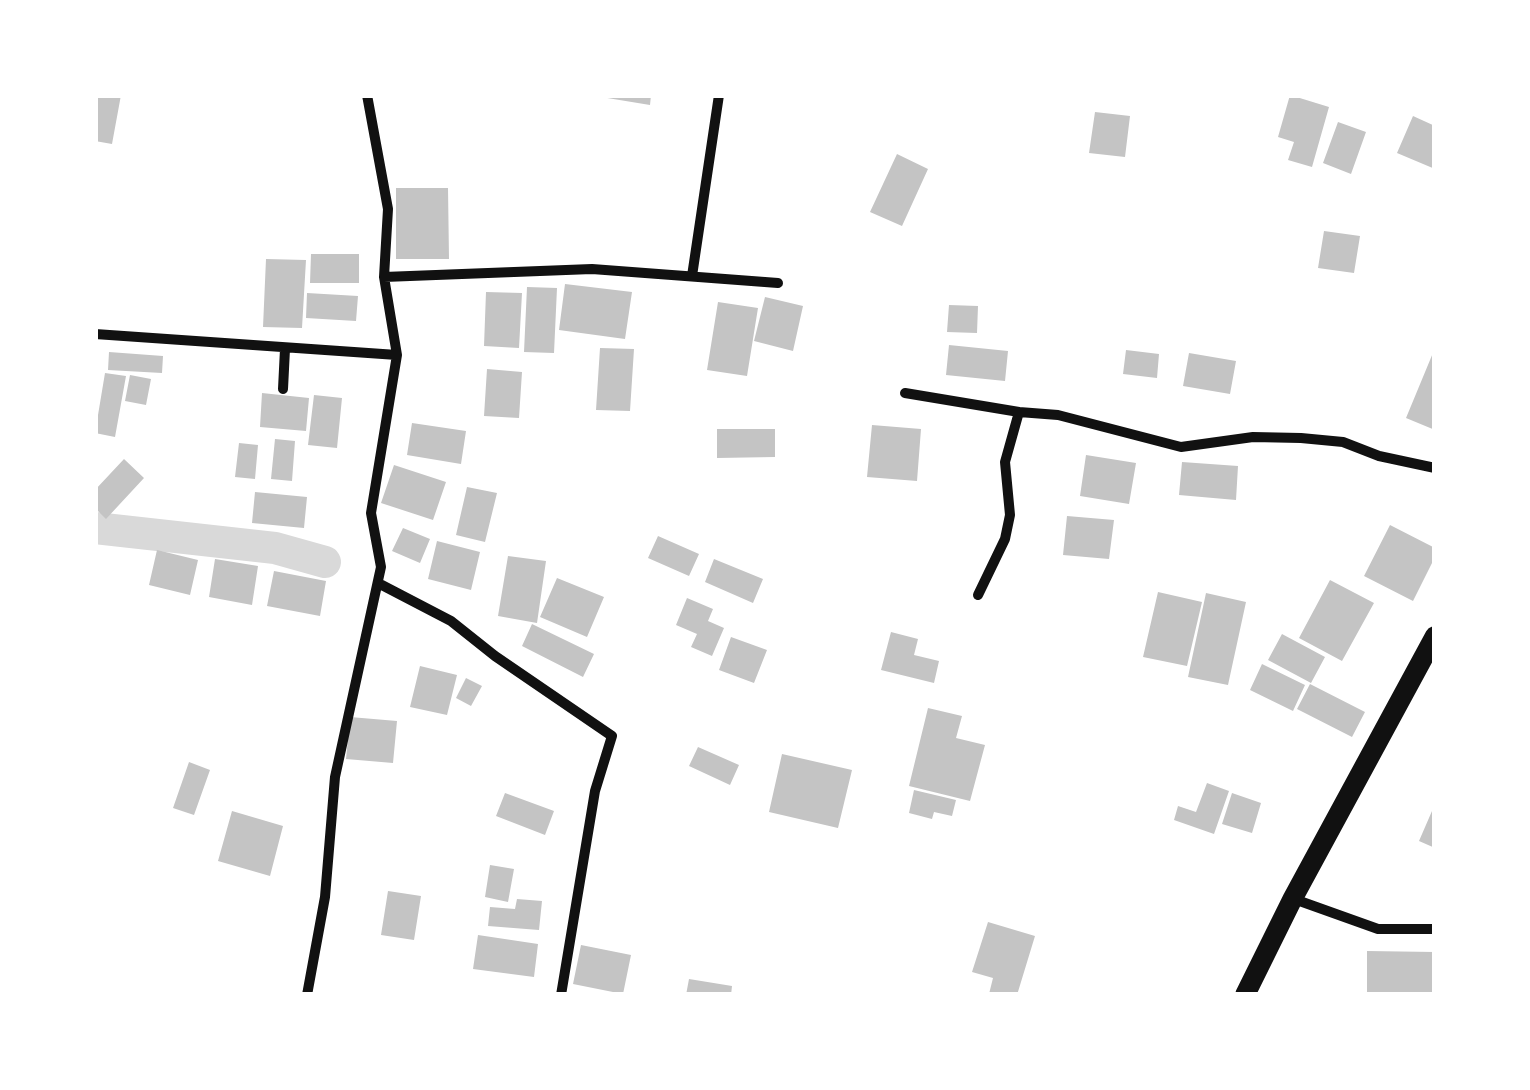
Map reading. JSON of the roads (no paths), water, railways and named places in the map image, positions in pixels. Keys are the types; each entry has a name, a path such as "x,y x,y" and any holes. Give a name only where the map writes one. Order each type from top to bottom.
{"main road":[{"path":"1244,995 1435,636"}],"street":[{"path":"307,995 325,897 334,777 381,567 371,514 397,354 384,277 388,209 367,95"},
{"path":"692,276 718,95"},
{"path":"384,277 592,269 778,283"},
{"path":"95,334 397,354"},
{"path":"284,388 286,349"},
{"path":"905,394 1019,412 1058,414 1181,446 1252,438 1302,438 1343,442 1379,456 1435,468"},
{"path":"978,595 1008,527 1006,462 1019,412"},
{"path":"378,583 450,621 612,736 595,791 562,995"},
{"path":"1293,898 1378,929 1435,929"}],"waterway":[{"path":"95,528 275,548 325,562"}]}
